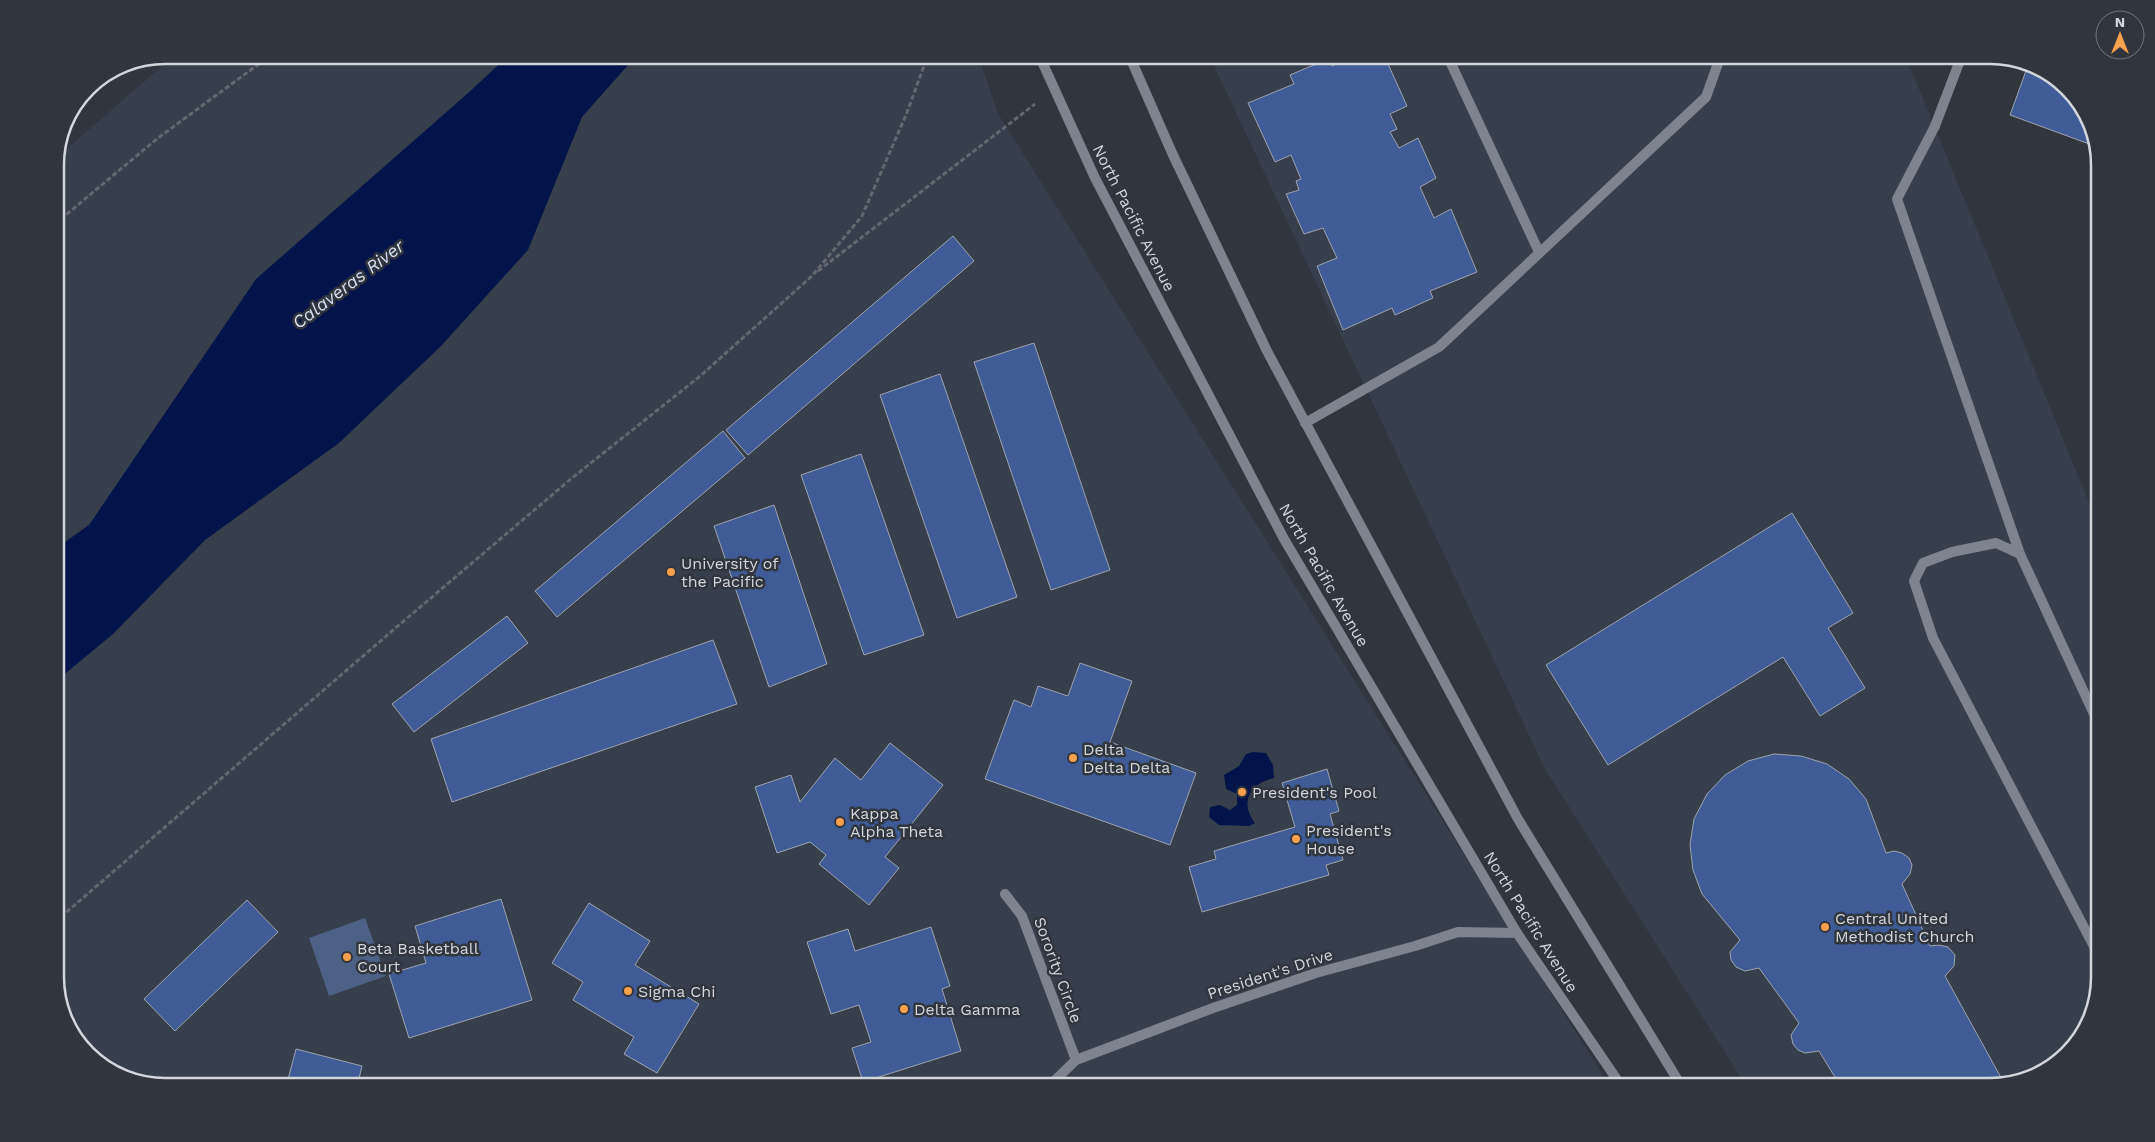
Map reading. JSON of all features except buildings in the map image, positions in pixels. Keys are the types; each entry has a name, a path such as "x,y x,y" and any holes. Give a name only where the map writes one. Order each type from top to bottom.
{"street":[{"name":"North Pacific Avenue","path":"1043,64 1095,178 1284,539 1517,933 1616,1078"},
{"path":"1133,64 1173,155 1266,351 1518,819 1676,1078"},
{"path":"1453,64 1539,252"},
{"path":"1305,423 1439,347 1706,96 1718,64"},
{"path":"1959,64 1935,126 1896,199 2020,554 2091,708"},
{"path":"2020,554 1996,543 1952,552 1922,563 1914,581 1932,638 2091,941"},
{"name":"Sorority Circle","path":"1005,894 1022,916 1076,1060"},
{"name":"President's Drive","path":"1057,1078 1076,1060 1213,1008 1307,976 1458,932 1517,933"}],"path":[{"path":"64,216 158,138 259,64"},
{"path":"812,276 862,216 906,115 925,64"},
{"path":"64,914 572,478 699,377 812,276 1055,89"}],"shaded area":[{"name":"University of the Pacific","path":"165,64 981,64 998,114 1604,1078 165,1078 139,1075 120,1068 98,1053 81,1033 69,1009 64,983 65,150"},
{"path":"1213,64 1909,64 2091,507 2091,977 2089,997 2081,1022 2066,1044 2057,1053 2035,1068 2016,1075 1990,1078 1741,1078 1545,769"},
{"name":"Beta Basketball Court","path":"365,918 386,976 329,996 309,938"}],"water":[{"name":"Calaveras River","path":"499,64 629,64 582,117 528,250 441,346 339,443 205,540 113,634 64,675 64,543 89,525 256,279"},
{"name":"President's Pool","path":"1253,752 1266,753 1273,765 1274,778 1259,784 1250,794 1248,808 1255,823 1249,826 1219,825 1209,817 1210,807 1220,805 1230,810 1237,805 1237,794 1226,789 1224,775 1239,766 1246,754"}],"place":[{"name":"University of the Pacific","path":"671,572"},
{"name":"Delta Delta Delta","path":"1073,758"},
{"name":"President's Pool","path":"1242,792"},
{"name":"Kappa Alpha Theta","path":"840,822"},
{"name":"President's House","path":"1296,839"},
{"name":"Central United Methodist Church","path":"1825,927"},
{"name":"Beta Basketball Court","path":"347,957"},
{"name":"Sigma Chi","path":"628,991"},
{"name":"Delta Gamma","path":"904,1009"}]}
